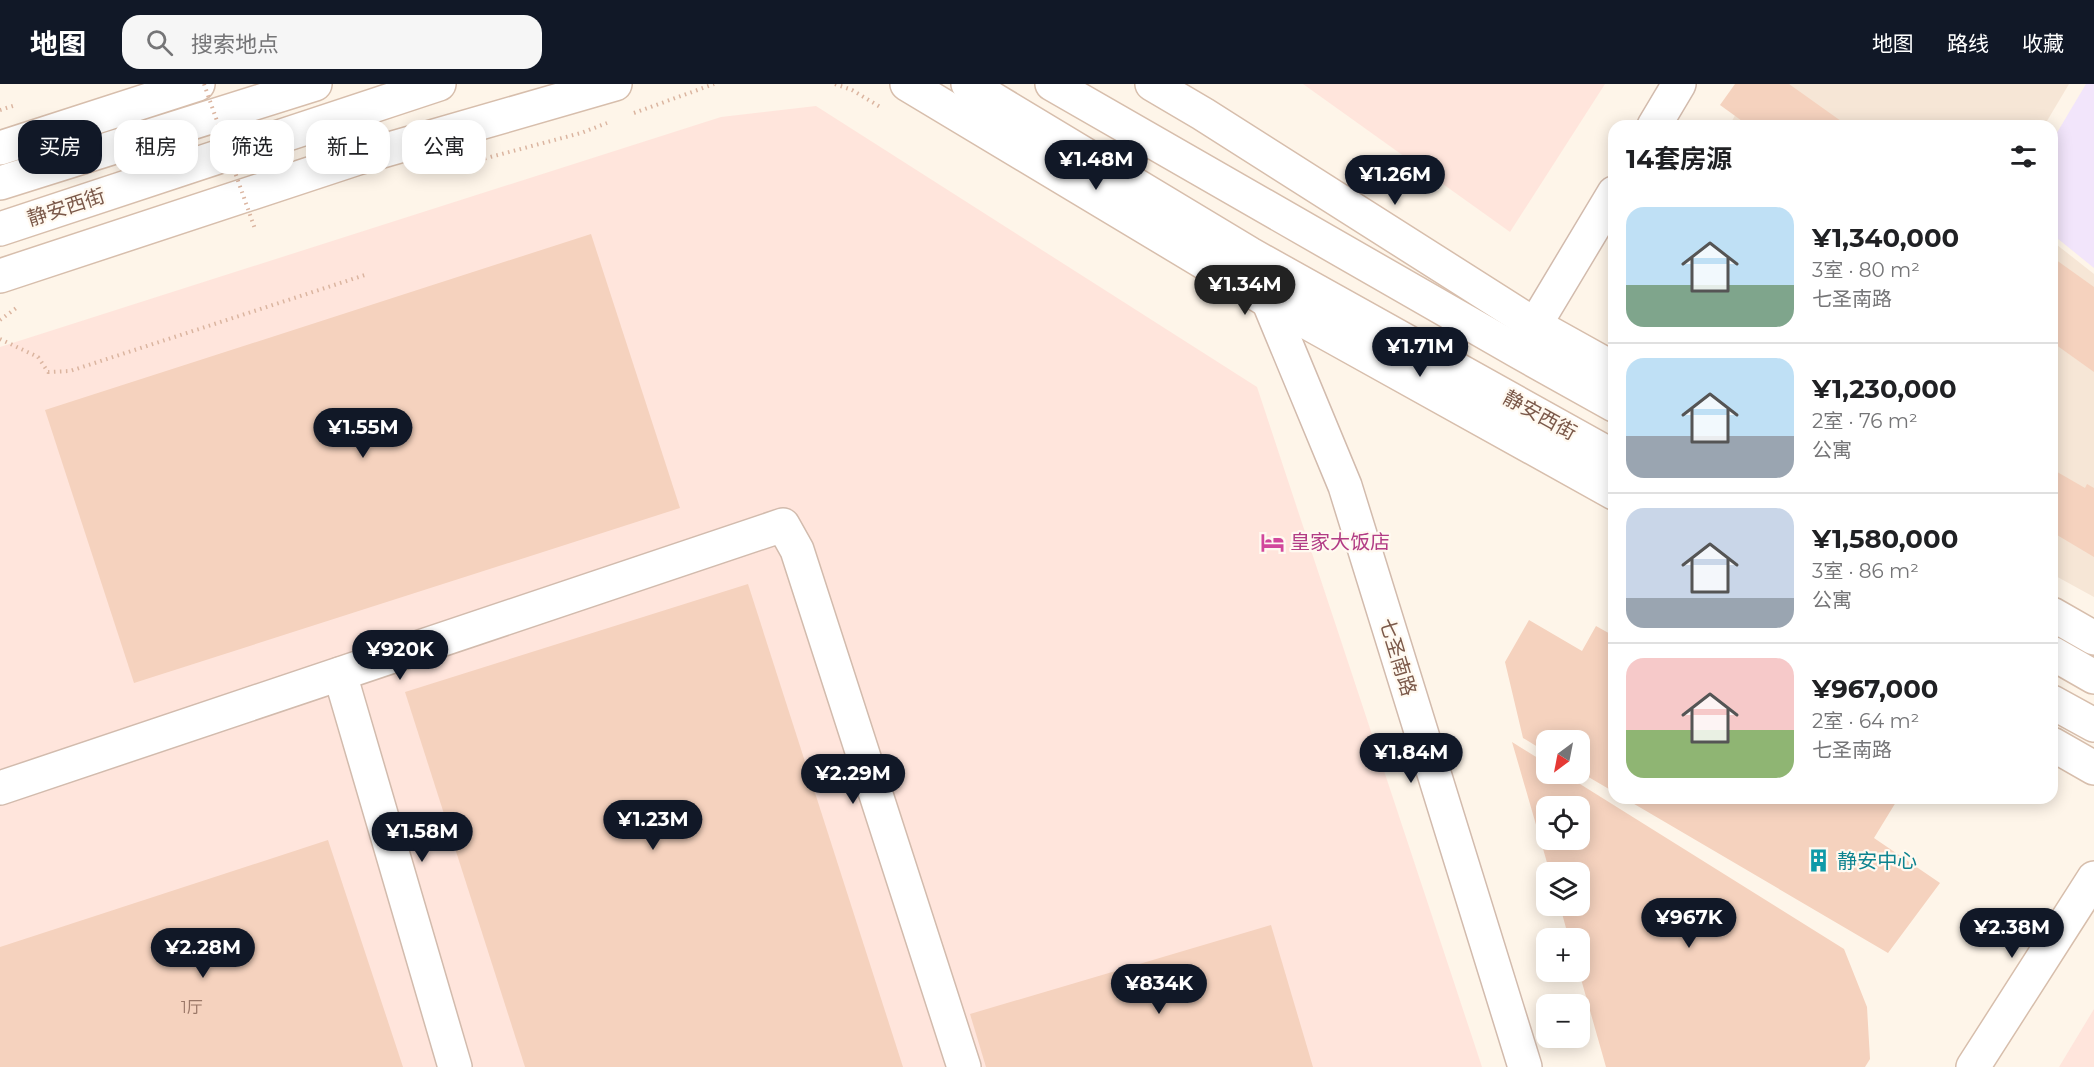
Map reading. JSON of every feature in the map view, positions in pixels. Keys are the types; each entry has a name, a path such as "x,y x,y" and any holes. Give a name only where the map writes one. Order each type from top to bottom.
{"street":[{"path":"0,148 198,84"},
{"path":"0,183 315,84"},
{"name":"静安西街","path":"0,229 439,84"},
{"path":"0,276 358,158 615,84"},
{"path":"907,84 1266,299 1608,490"},
{"name":"静安西街","path":"968,84 1250,254 1608,454"},
{"path":"1052,84 1221,181 1527,339 1608,367"},
{"path":"1152,84 1199,99 1608,400"},
{"path":"1658,120 1680,84"},
{"path":"1199,99 1221,181"},
{"path":"1527,339 1608,204"},
{"name":"七圣南路","path":"1250,254 1266,299 1345,486 1525,1067"},
{"path":"0,788 783,525 797,550 964,1067"},
{"path":"2058,618 2094,638"},
{"path":"2058,656 2094,677"},
{"path":"340,674 456,1067"},
{"path":"2058,705 2094,725"},
{"path":"2058,747 2094,768"},
{"path":"1973,1067 2094,878"}],"path":[{"path":"204,84 255,229"},
{"path":"835,84 852,90 892,113"},
{"path":"0,339 38,357 48,372 70,371 368,274"}],"shaded area":[{"path":"1303,84 1605,84 1510,232"},
{"path":"1753,84 2069,84 2048,120 1732,120"},
{"path":"2086,84 2094,84 2094,268 2058,239 2058,131"},
{"path":"816,106 1257,387 1482,1067 0,1067 0,347 721,117"},
{"path":"2058,246 2094,274 2094,597 2058,577"},
{"path":"2094,1009 2094,1067 2059,1067"}],"building":[{"path":"1735,84 1789,84 1840,120 1741,120 1720,105"},
{"path":"591,234 680,508 134,683 45,410"},
{"path":"2058,261 2094,287 2094,372 2058,346"},
{"path":"2058,472 2085,488 2087,484 2094,488 2094,557 2058,536"},
{"path":"748,584 903,1067 525,1067 405,692"},
{"path":"1529,620 1582,651 1596,626 1608,633 1608,788 1590,778 1590,730 1536,730 1536,746 1523,738 1505,662"},
{"path":"1512,742 1536,757 1536,784 1580,784 1608,802 1608,804 1612,804 1844,949 1867,1007 1870,1059 1865,1067 1606,1067 1590,1011 1590,994 1585,994 1582,982 1590,982 1590,928 1566,928 1563,916 1590,916 1590,862 1547,862 1543,850 1590,850 1590,796 1536,796 1536,825"},
{"name":"静安中心","path":"1634,804 1895,804 1874,838 1940,883 1888,953"},
{"path":"328,840 403,1067 0,1067 0,947"},
{"path":"1271,925 1313,1067 986,1067 970,1014"}],"place":[{"name":"皇家大饭店","path":"1272,542"},
{"name":"静安中心","path":"1819,861"}]}
